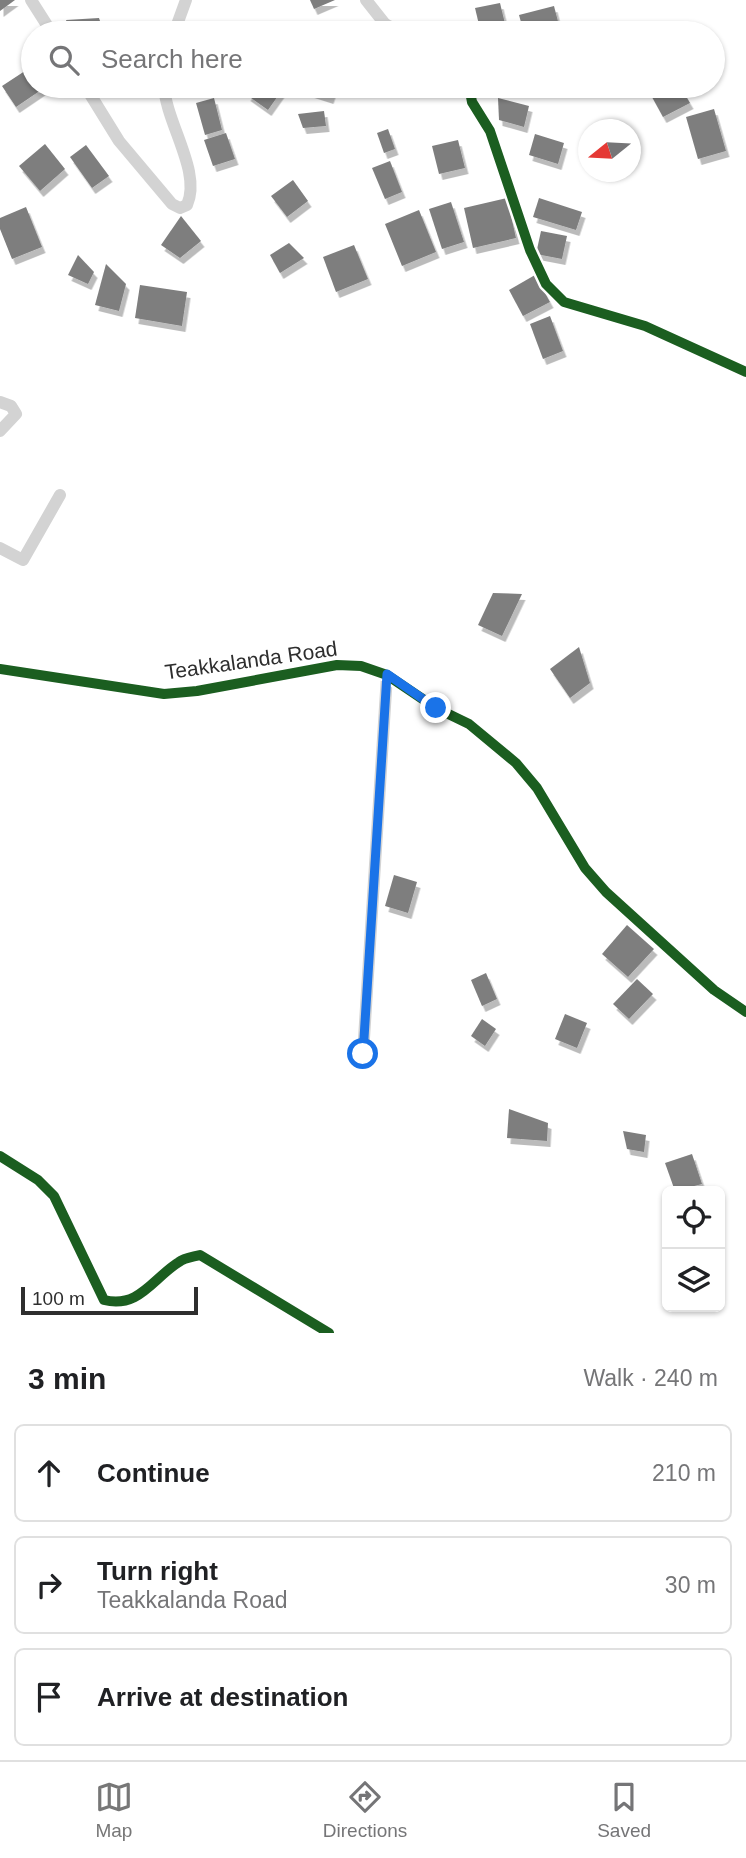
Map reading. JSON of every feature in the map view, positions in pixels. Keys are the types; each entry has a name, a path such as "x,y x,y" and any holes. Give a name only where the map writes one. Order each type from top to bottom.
{"street":[{"path":"31,0 44,21"},
{"path":"178,21 186,0"},
{"path":"366,0 383,21"},
{"path":"92,98 119,141 172,204 180,208 187,205 193,193 192,185 165,98"},
{"path":"471,98 490,131 530,250 546,285 564,302 645,326 746,372"},
{"path":"0,402 11,406 16,414 0,431"},
{"path":"0,548 23,560 60,495"},
{"name":"Teakkalanda Road","path":"0,668 164,694 197,691 337,665 361,666 387,674 436,708 469,724 516,763 537,788 585,868 606,892 714,990 746,1012"},
{"path":"363,1054 387,674"},
{"path":"0,1156 38,1180 54,1196 104,1300 117,1304 144,1293 179,1261 200,1255 329,1333"}],"building":[{"path":"0,0 15,0 0,11"},
{"path":"310,0 335,0 314,9"},
{"path":"500,3 504,21 478,21 475,8"},
{"path":"554,6 558,21 521,21 519,15"},
{"path":"99,18 100,21 66,21"},
{"path":"21,74 21,98 29,98 16,107 2,86"},
{"path":"214,98 222,130 205,135 196,103"},
{"path":"251,98 276,98 268,110"},
{"path":"498,98 529,106 524,127 499,120"},
{"path":"653,98 687,98 690,103 663,117"},
{"path":"714,109 726,151 698,159 686,117"},
{"path":"324,111 326,126 303,128 298,114"},
{"path":"388,129 395,149 384,153 377,133"},
{"path":"226,133 235,159 213,166 204,140"},
{"path":"535,134 564,143 558,164 529,155"},
{"path":"458,140 465,168 439,174 432,146"},
{"path":"45,144 65,169 40,191 19,166"},
{"path":"86,145 109,176 92,188 70,157"},
{"path":"390,161 402,192 385,199 372,168"},
{"path":"293,180 308,201 287,217 271,196"},
{"path":"507,198 516,238 473,248 464,208"},
{"path":"539,198 582,212 576,230 533,217"},
{"path":"451,202 464,242 442,249 429,209"},
{"path":"26,207 42,247 12,259 0,229 0,218"},
{"path":"419,210 436,252 402,266 385,224"},
{"path":"181,216 201,241 180,258 161,245"},
{"path":"541,231 567,236 562,259 536,254"},
{"path":"289,243 304,258 280,273 270,255"},
{"path":"354,245 368,279 336,292 323,257"},
{"path":"78,255 94,272 88,284 68,275"},
{"path":"106,264 126,284 119,311 95,305"},
{"path":"535,275 550,302 523,316 509,290"},
{"path":"140,285 187,292 182,326 135,318"},
{"path":"550,316 563,351 543,359 530,324"},
{"path":"493,593 522,594 502,636 478,625"},
{"path":"579,647 590,683 570,698 550,669"},
{"path":"394,875 417,882 408,913 385,906"},
{"path":"627,925 654,949 628,977 602,954"},
{"path":"486,973 497,999 482,1006 471,980"},
{"path":"637,979 653,994 629,1019 613,1004"},
{"path":"565,1014 587,1023 577,1048 555,1039"},
{"path":"482,1019 496,1029 485,1046 471,1036"},
{"path":"509,1109 548,1123 547,1141 507,1138"},
{"path":"623,1131 646,1135 644,1152 627,1149"},
{"path":"692,1154 702,1184 673,1186 665,1163"}],"cycle path":[{"path":"471,98 490,131 530,250 546,284 564,302 645,326 746,372"},
{"path":"0,669 164,694 197,691 337,665 361,666 387,675 436,708 469,724 516,763 537,788 585,868 606,892 714,990 746,1012"},
{"path":"0,1156 38,1180 54,1196 104,1300 116,1302 136,1296 181,1261 200,1255 329,1333"}],"route":[{"path":"363,1054 387,674 436,708"}]}
